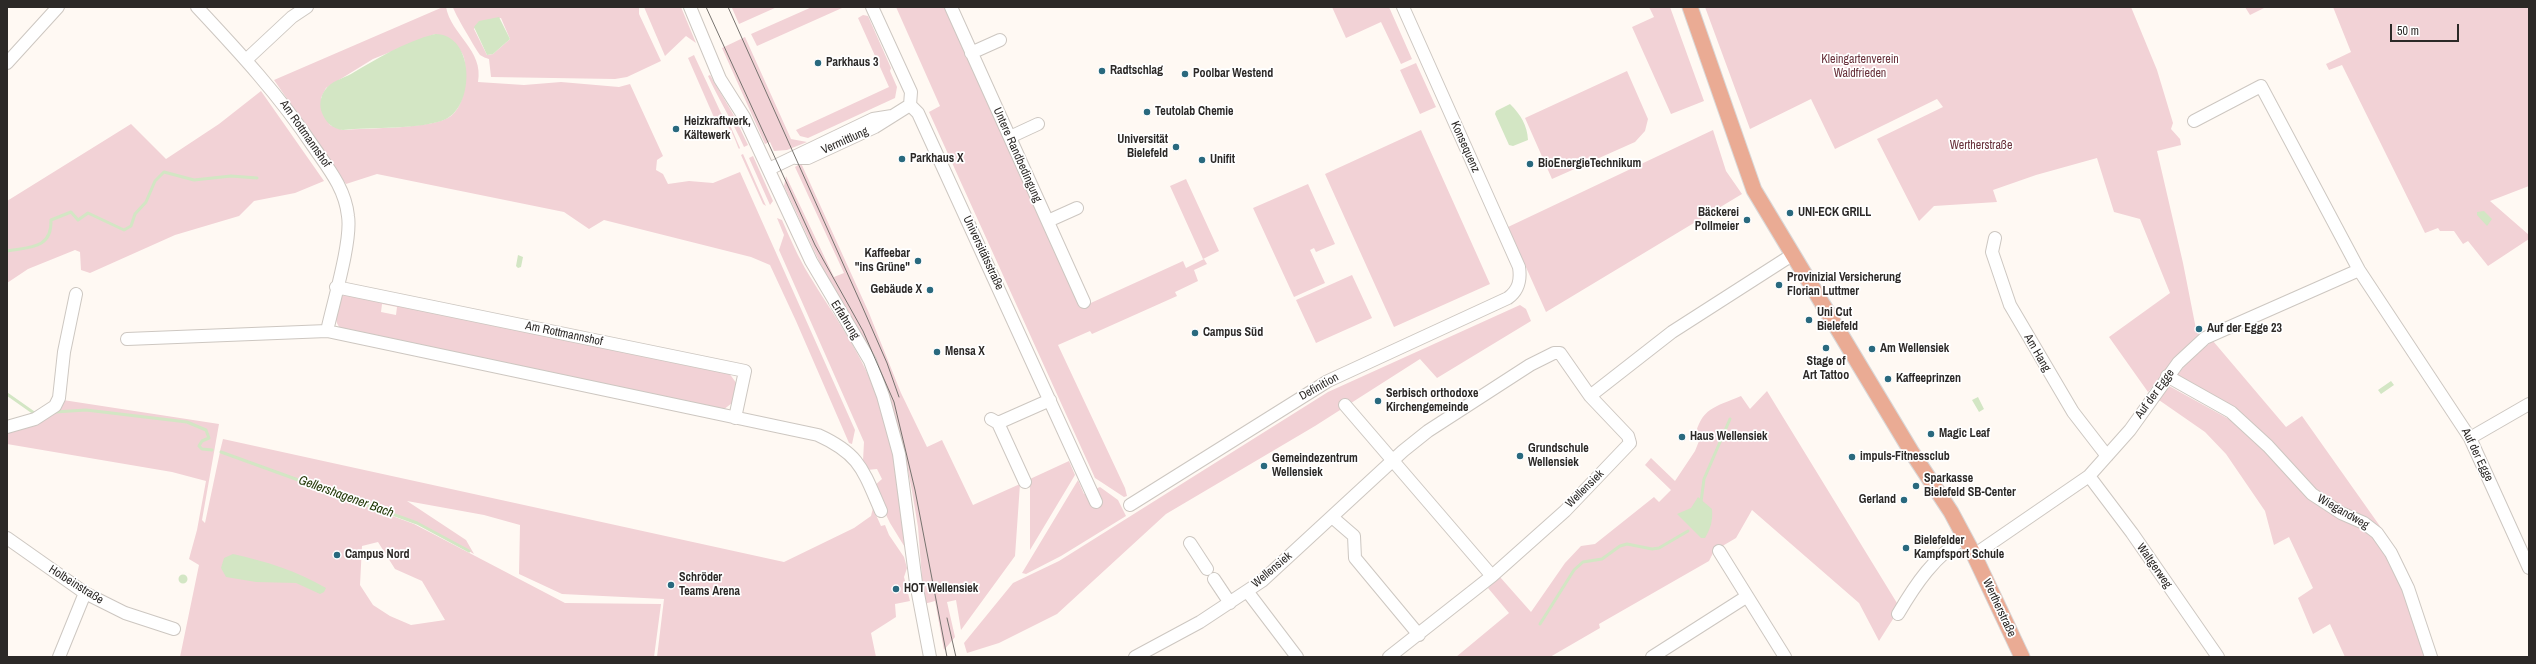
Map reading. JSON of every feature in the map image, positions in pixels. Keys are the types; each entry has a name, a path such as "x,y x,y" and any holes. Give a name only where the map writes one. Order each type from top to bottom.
{"main road":[{"name":"Wertherstraße","path":"1690,7 1749,179 1792,255 1965,538 2022,657"}],"street":[{"path":"7,63 58,7"},
{"name":"Am Rottmannshof","path":"197,7 246,59 286,106 337,181 344,197 349,217 348,234 327,331"},
{"path":"246,59 292,17 307,7"},
{"name":"Erfahrung","path":"690,7 713,66 744,117 811,260 870,361 883,396 899,454 916,583 930,657"},
{"name":"Universitätsstraße","path":"872,7 911,92 910,104 918,112 1096,502"},
{"name":"Untere Randbedingung","path":"951,7 1084,302"},
{"name":"Konsequenz","path":"1402,7 1519,267 1520,282 1517,288"},
{"path":"971,53 1000,40"},
{"name":"Auf der Egge","path":"2194,121 2261,86 2359,270 2470,438 2529,568"},
{"name":"Vermittlung","path":"769,169 796,158 804,150 873,119 892,116 910,104"},
{"path":"1010,137 1038,124"},
{"path":"1048,221 1077,208"},
{"name":"Am Hang","path":"1995,238 1992,252 2010,305 2073,412 2108,456"},
{"path":"1590,396 1683,324 1792,255"},
{"name":"Auf der Egge","path":"1974,555 2089,476 2130,430 2167,376 2188,353 2205,338 2359,270"},
{"name":"Am Rottmannshof","path":"336,287 745,371 735,418"},
{"name":"Definition","path":"1130,505 1328,381 1508,298 1517,288"},
{"path":"7,427 34,419 55,406 60,398 65,346 76,294"},
{"path":"127,339 327,331 818,436 837,444 855,459 871,479 881,511"},
{"name":"Wellensiek","path":"1135,657 1152,653 1230,603 1271,573 1393,460 1444,420 1554,353 1560,353 1590,396 1628,436 1630,443 1565,511 1492,576 1419,635 1389,657"},
{"name":"Wiegandweg","path":"2167,376 2231,412 2273,450 2312,494 2336,510 2364,523 2377,533 2391,553 2408,588 2431,657"},
{"path":"1025,482 995,421 1050,400"},
{"path":"2470,438 2529,404"},
{"path":"1345,405 1492,576"},
{"name":"Waltgerweg","path":"2089,476 2218,657"},
{"path":"1332,517 1354,536 1355,558 1419,635"},
{"name":"Holbeinstraße","path":"7,538 85,593 125,613 174,629"},
{"path":"1898,614 1930,567 1948,549 1965,538"},
{"path":"1190,543 1208,568"},
{"path":"1719,551 1784,657"},
{"path":"1214,579 1230,603"},
{"name":"Wellensiek","path":"1247,591 1297,657"},
{"path":"59,657 85,593"},
{"path":"1652,657 1746,597"}],"green space":[{"path":"446,7 454,26 472,52 476,61 479,71 478,82 524,85 561,82 619,87 630,84 663,156 657,160 656,170 663,174 668,184 689,181 713,183 740,172 855,430 852,444 849,443 770,265 751,257 604,220 589,229 564,212 377,174 346,184 274,80","holes":["435,34 460,50 465,61 463,94 458,108 451,116 442,120 416,126 343,130 330,125 321,108 321,98 326,88 373,59"]},
{"path":"453,7 639,7 639,14 661,61 627,77 615,79 491,77 489,59 480,55","holes":["501,18 510,39 493,54 487,55 474,29 479,22"]},
{"path":"644,7 681,7 696,43 686,36 665,56"},
{"path":"777,7 739,24 732,8"},
{"path":"812,7 842,8 757,46 751,34"},
{"path":"896,7 944,7 1082,307 1183,261 1186,268 1204,259 1207,264 1194,270 1198,281 1175,292 1177,296 1092,334 1090,331 1058,345 1125,488 1127,496 1124,497 1095,478 929,112 940,106"},
{"path":"1332,7 1389,7 1412,59 1401,64 1381,22 1346,38"},
{"path":"1649,7 1670,7 1704,101 1671,114 1632,27 1654,17"},
{"name":"Kleingartenverein Waldfrieden","path":"1705,7 2131,7 2157,70 2173,123 2171,129 2180,139 2181,145 2157,151 2183,263 2196,329 2201,336 2184,350 2148,392 2109,337 2170,293 2140,219 2114,212 2097,158 2036,175 1993,190 1997,202 1934,206 1919,221 1877,139 1943,107 1937,99 1835,149 1811,99 1750,129"},
{"path":"2245,7 2266,7 2250,15"},
{"path":"2333,7 2529,7 2529,186 2490,201 2529,235 2529,239 2488,266 2468,241 2463,244 2454,231 2440,231 2438,228 2425,233 2342,65 2329,70 2326,64 2351,52"},
{"path":"863,15 868,16 891,68 890,71 897,87 895,98 808,138 800,136 796,130 889,87 858,18"},
{"path":"745,37 791,139 807,142 787,150 774,151 770,142 765,144 722,48"},
{"path":"694,55 721,113 730,125 740,148 739,149 728,127 721,122 716,122 688,58"},
{"path":"1416,63 1436,107 1420,114 1400,70"},
{"path":"1627,71 1648,119 1645,131 1635,142 1552,179 1525,118"},
{"path":"710,75 733,114 748,145 744,147 708,76"},
{"path":"261,91 324,181 295,193 254,201 239,216 175,235 90,273 81,270 80,252 75,250 28,269 7,283 7,201 131,124 166,159 219,124"},
{"path":"1421,130 1490,284 1394,327 1325,174"},
{"path":"1713,130 1726,171 1742,194 1546,312 1508,227"},
{"path":"743,154 766,206 763,204 741,155"},
{"path":"753,156 773,201 770,205 749,158"},
{"path":"801,163 869,313 901,393 927,447 942,440 973,505 1020,484 1015,556 961,630 956,600 947,602 955,637 944,650 935,601 924,604 918,527 912,491 903,445 886,385 820,263 784,186 786,176 834,277 844,273 795,167"},
{"path":"1186,179 1219,251 1203,259 1170,186"},
{"path":"1308,184 1335,244 1316,252 1314,248 1310,250 1325,283 1294,297 1253,208"},
{"path":"777,218 782,220 801,261 861,360 875,391 888,430 893,451 909,554 890,523 875,492 874,486 882,479 877,469 867,470 863,461 864,442 779,250 784,235"},
{"path":"1352,275 1372,318 1316,343 1296,300"},
{"path":"347,293 729,373 737,384 732,403 723,410 342,330 337,322 336,314 342,296","holes":["382,304 397,307 396,315 381,312"]},
{"path":"1520,305 1526,309 1531,321 1437,378 1420,359 1315,426 1166,514 1057,614 999,643 967,653 964,643 1013,583 1059,561 1328,392"},
{"path":"2213,341 2286,427 2302,416 2382,529 2325,500 2281,454 2175,377 2195,354"},
{"path":"2169,386 2236,423 2275,459 2301,491 2320,507 2363,527 2376,539 2397,576 2419,630 2426,657 2345,657 2330,624 2313,634 2298,598 2313,588 2289,537 2274,545 2265,511 2226,454 2205,432 2156,398"},
{"path":"1767,391 1900,608 1879,641 1859,603 1752,510 1736,538 1714,551 1709,561 1599,624 1600,628 1550,657 1456,657 1509,613 1488,588 1500,577 1531,612 1565,563 1581,546 1595,544 1654,497 1659,502 1671,490 1645,465 1651,458 1675,481 1695,451 1699,441 1695,437 1701,420 1705,414 1717,406 1741,396 1750,409"},
{"name":"Campus Nord","path":"63,400 219,424 202,520 205,523 220,452 414,524 565,603 661,604 654,657 180,657 199,565 189,559 197,530 206,481 172,472 7,444 7,424","holes":["378,542 395,569 422,581 445,620 411,625 390,616 373,605 360,585 362,546"]},
{"path":"223,439 784,562 854,528 871,516 873,508 881,526 885,525 889,535 904,557 907,568 904,577 910,601 895,604 896,617 871,633 876,657 657,657 664,599 562,594 519,574 520,525 484,515 407,501 466,540 474,554 417,522 220,451"},
{"path":"1069,461 1075,475 1030,550 1030,479"},
{"path":"1078,480 1084,494 1100,487 1118,500 1126,516 1061,556 1026,574 1022,573"}],"shaded area":[{"path":"499,17 510,39 493,54 487,55 474,27 479,21"},
{"path":"435,34 448,37 458,45 464,57 466,71 466,86 462,100 455,111 446,119 436,123 410,127 343,130 333,127 328,123 321,110 320,102 323,93 330,84 402,46"},
{"path":"1510,104 1523,120 1528,140 1513,146 1509,145 1495,114 1496,111"},
{"path":"2484,211 2492,219 2487,226 2477,215 2477,212"},
{"path":"518,255 523,257 521,267 518,268 516,266"},
{"path":"2391,381 2394,385 2381,394 2378,390"},
{"path":"1978,397 1984,409 1979,412 1972,400"},
{"path":"1698,497 1712,509 1711,524 1705,538 1701,538 1677,514 1691,508"},
{"path":"233,554 281,567 304,576 326,588 324,592 320,594 296,583 256,582 226,577 221,568 224,558"},
{"path":"183,574 188,579 183,584 178,579"}],"waterway":[{"path":"7,251 38,245 48,237 51,220 71,212 78,220 88,213 124,230 131,226 135,214 146,202 155,181 164,172 194,180 231,176 257,178"},
{"name":"Gellershagener Bach","path":"7,394 34,413"},
{"name":"Gellershagener Bach","path":"55,412 86,410 187,422 206,430 209,438 202,441 199,446 202,449 212,450"},
{"name":"Gellershagener Bach","path":"1701,502 1704,479 1730,419"},
{"name":"Gellershagener Bach","path":"221,452 417,523 469,551"},
{"name":"Gellershagener Bach","path":"1540,624 1574,570 1583,562 1602,559 1620,546 1627,544 1652,549 1659,548 1688,531"}],"tram line":[{"path":"706,7 815,245 863,331 894,402 915,490 947,657"},
{"path":"728,7 887,363 899,397"},
{"path":"947,618 956,657"}],"place":[{"name":"Parkhaus 3","path":"818,63"},
{"name":"Radtschlag","path":"1102,71"},
{"name":"Poolbar Westend","path":"1185,74"},
{"name":"Teutolab Chemie","path":"1147,112"},
{"name":"Heizkraftwerk, Kältewerk","path":"676,129"},
{"name":"Universität Bielefeld","path":"1176,147"},
{"name":"Parkhaus X","path":"902,159"},
{"name":"Unifit","path":"1202,160"},
{"name":"BioEnergieTechnikum","path":"1530,164"},
{"name":"UNI-ECK GRILL","path":"1790,213"},
{"name":"Bäckerei Pollmeier","path":"1747,220"},
{"name":"Kaffeebar \"ins Grüne\"","path":"918,261"},
{"name":"Provinizial Versicherung Florian Luttmer","path":"1779,285"},
{"name":"Gebäude X","path":"930,290"},
{"name":"Uni Cut Bielefeld","path":"1809,320"},
{"name":"Auf der Egge 23","path":"2199,329"},
{"name":"Campus Süd","path":"1195,333"},
{"name":"Stage of Art Tattoo","path":"1826,348"},
{"name":"Am Wellensiek","path":"1872,349"},
{"name":"Mensa X","path":"937,352"},
{"name":"Kaffeeprinzen","path":"1888,379"},
{"name":"Serbisch orthodoxe Kirchengemeinde","path":"1378,401"},
{"name":"Magic Leaf","path":"1931,434"},
{"name":"Haus Wellensiek","path":"1682,437"},
{"name":"Grundschule Wellensiek","path":"1520,456"},
{"name":"impuls-Fitnessclub","path":"1852,457"},
{"name":"Gemeindezentrum Wellensiek","path":"1264,466"},
{"name":"Sparkasse Bielefeld SB-Center","path":"1916,486"},
{"name":"Gerland","path":"1904,500"},
{"name":"Bielefelder Kampfsport Schule","path":"1906,548"},
{"name":"Campus Nord","path":"337,555"},
{"name":"Schröder Teams Arena","path":"671,585"},
{"name":"HOT Wellensiek","path":"896,589"}]}
